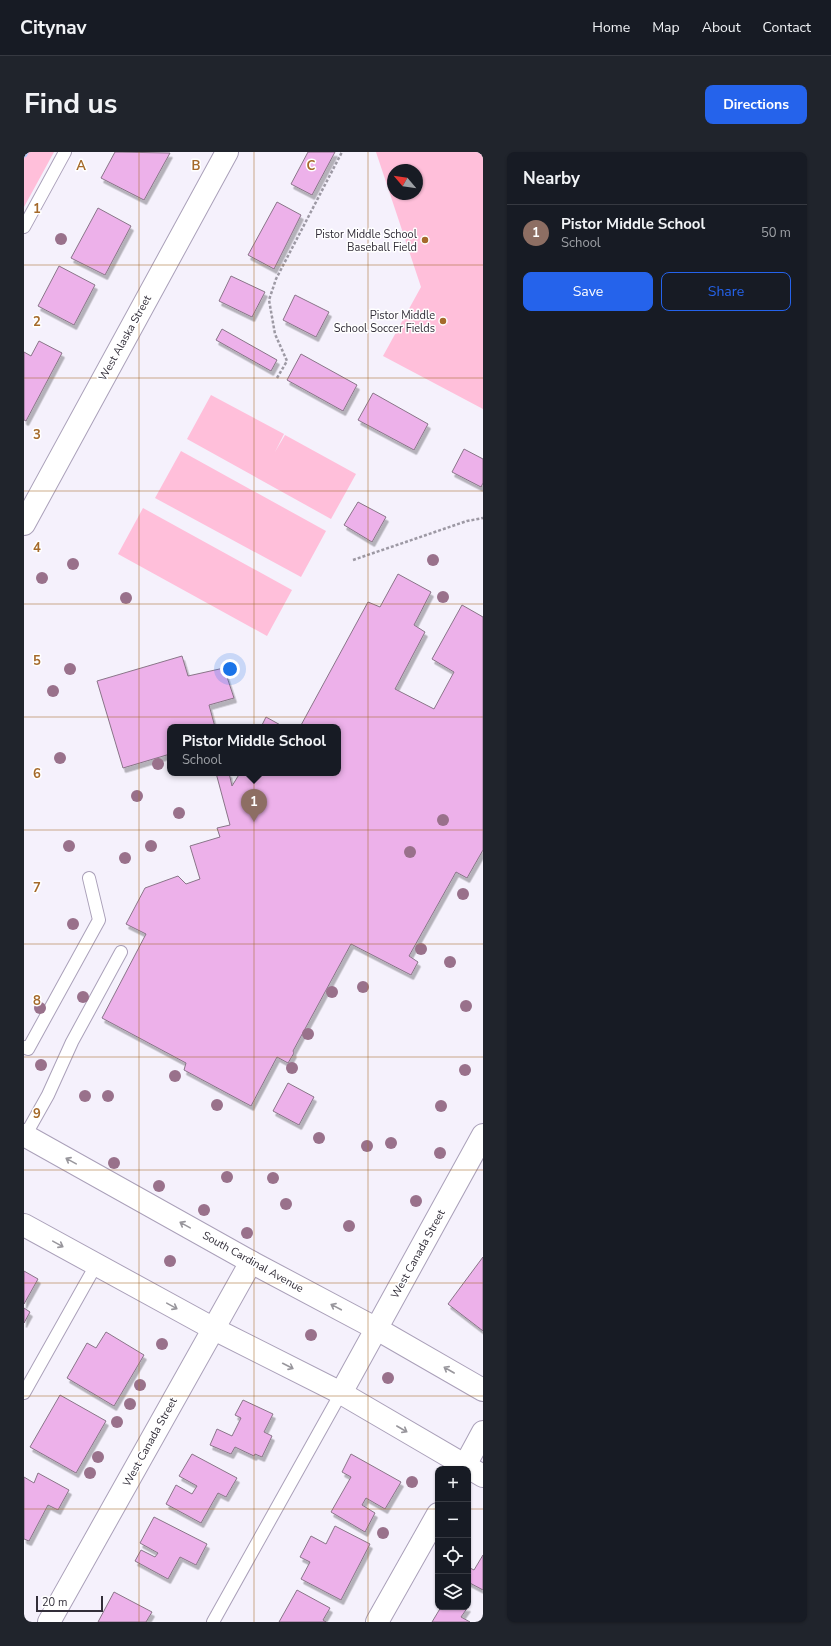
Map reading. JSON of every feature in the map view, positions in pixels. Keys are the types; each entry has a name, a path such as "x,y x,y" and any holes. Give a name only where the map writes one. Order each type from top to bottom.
{"street":[{"name":"West Alaska Street","path":"24,524 227,152"},
{"name":"South Cardinal Avenue","path":"25,1135 251,1262 376,1329 483,1390"},
{"name":"West Canada Street","path":"341,1393 483,1135"},
{"path":"24,1225 214,1329 341,1393 463,1466"},
{"name":"West Canada Street","path":"49,1622 251,1262"},
{"path":"471,1467 483,1432"},
{"path":"377,1622 435,1519"}],"lane":[{"path":"24,227 65,152"},
{"path":"24,1047 28,1048 99,920 89,878"},
{"path":"25,1135 48,1095 72,1042 121,952"},
{"path":"24,1393 96,1265"},
{"path":"213,1622 341,1393"}],"path":[{"path":"277,378 287,360 274,334 269,300 276,279 342,152"},
{"path":"354,560 467,521 483,518"}],"shaded area":[{"path":"24,152 54,152 24,207"},
{"name":"Pistor Middle School Soccer Fields","path":"376,152 483,152 483,409 383,356 421,287 392,200 423,200 423,164 387,164 387,185"},
{"path":"211,395 284,434 275,452 285,435 356,474 331,519 187,439"},
{"path":"181,451 326,531 301,577 155,498"},
{"path":"143,508 292,590 267,636 118,554"}],"building":[{"path":"115,152 170,153 144,200 101,178"},
{"path":"308,152 335,152 312,195 291,184"},
{"path":"277,202 301,215 274,269 248,255"},
{"path":"98,208 131,226 105,275 71,258"},
{"path":"59,266 95,285 74,325 38,306"},
{"path":"231,276 265,292 252,317 219,301"},
{"path":"295,295 329,312 316,337 283,320"},
{"path":"222,329 277,360 271,371 216,340"},
{"path":"39,341 62,353 26,421 24,420 24,352 31,356"},
{"path":"301,354 357,385 343,411 287,380"},
{"path":"373,393 428,424 414,450 358,420"},
{"path":"464,449 483,459 483,483 481,487 452,472"},
{"path":"358,502 386,517 372,542 344,525"},
{"path":"398,574 431,592 414,625 425,632 395,689 434,709 454,672 432,659 462,605 483,617 483,850 467,878 456,872 409,956 418,962 411,975 351,944 288,1063 277,1057 251,1106 184,1070 186,1063 102,1018 146,934 126,924 145,888 178,876 186,884 200,879 190,846 220,837 217,828 230,825 217,776 230,776 232,786 238,776 341,776 341,724 302,724 368,602 380,607"},
{"path":"182,656 188,676 224,668 234,698 209,705 214,724 167,724 167,755 123,768 97,681"},
{"path":"266,717 279,724 262,724"},
{"path":"288,1083 314,1097 299,1125 273,1111"},
{"path":"483,1257 483,1331 448,1304"},
{"path":"24,1271 38,1279 24,1304"},
{"path":"24,1308 30,1312 24,1323"},
{"path":"106,1332 144,1355 114,1406 67,1378 87,1343 96,1348"},
{"path":"60,1395 106,1421 76,1473 30,1447"},
{"path":"243,1400 273,1414 264,1432 272,1436 262,1457 255,1454 254,1456 235,1447 231,1454 210,1445 217,1429 232,1436 241,1418 235,1415"},
{"path":"192,1454 237,1478 226,1497 218,1493 201,1523 166,1504 176,1485 192,1494 197,1486 179,1476"},
{"path":"351,1454 401,1482 385,1509 366,1498 362,1505 375,1513 365,1532 331,1512 351,1477 342,1472"},
{"path":"38,1473 69,1490 58,1510 48,1505 29,1541 24,1539 24,1477 34,1483"},
{"path":"154,1517 207,1544 196,1565 180,1557 168,1579 135,1561 141,1550 155,1557 158,1553 140,1543"},
{"path":"335,1526 370,1544 341,1600 301,1579 310,1562 300,1557 311,1536 326,1544"},
{"path":"483,1555 483,1590 471,1584 471,1568 474,1570"},
{"path":"297,1590 330,1608 323,1620 326,1622 279,1622"},
{"path":"114,1592 152,1612 146,1622 98,1622"},
{"path":"439,1610 466,1610 461,1617 470,1622 432,1622"}],"place":[{"name":"Pistor Middle School Baseball Field","path":"425,240"},
{"name":"Pistor Middle School Soccer Fields","path":"443,321"},
{"name":"Pistor Middle School","path":"254,822"}]}
